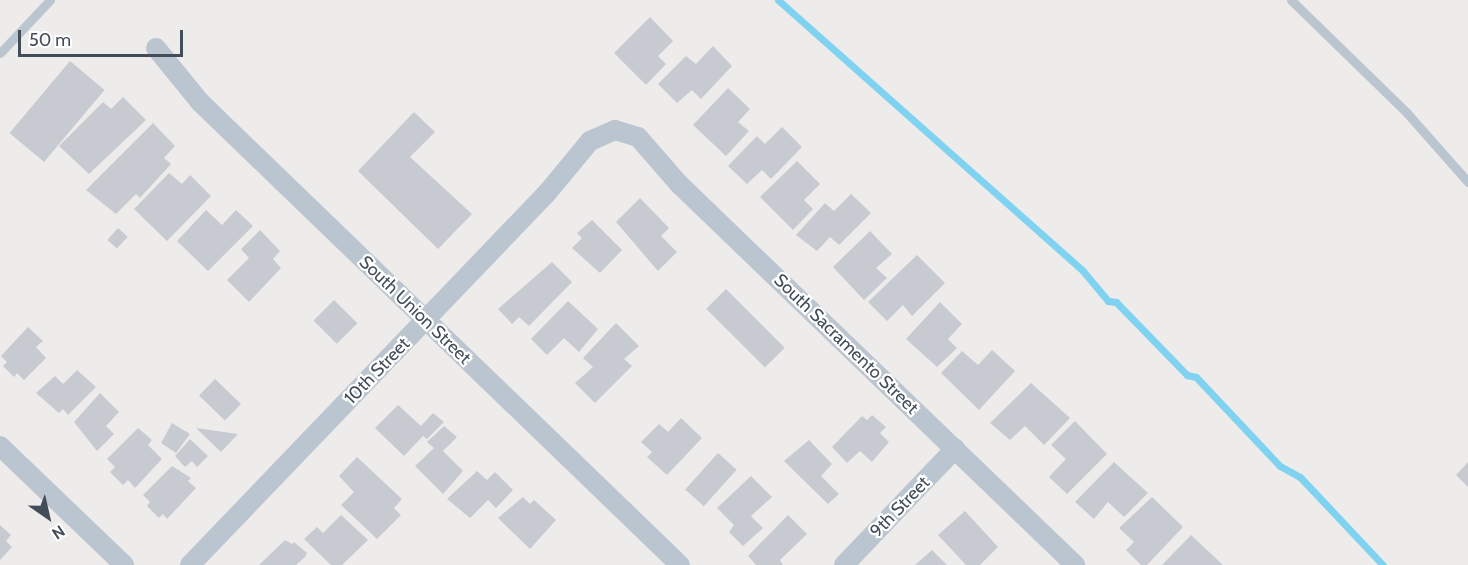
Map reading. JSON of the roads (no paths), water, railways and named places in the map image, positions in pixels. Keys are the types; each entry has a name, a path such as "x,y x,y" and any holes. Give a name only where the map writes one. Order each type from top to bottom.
{"street":[{"name":"South Union Street","path":"156,48 200,102 680,565"},
{"name":"10th Street","path":"190,565 547,193 591,141 615,130"},
{"name":"South Sacramento Street","path":"615,130 638,137 679,183 1075,565"},
{"path":"0,446 124,565"},
{"name":"9th Street","path":"844,565 955,449"}],"lane":[{"path":"0,53 50,0"},
{"path":"1290,0 1407,113 1468,182"}],"waterway":[{"path":"778,0 1083,271 1108,301 1116,302 1187,375 1196,377 1280,466 1300,477 1383,565"}]}
